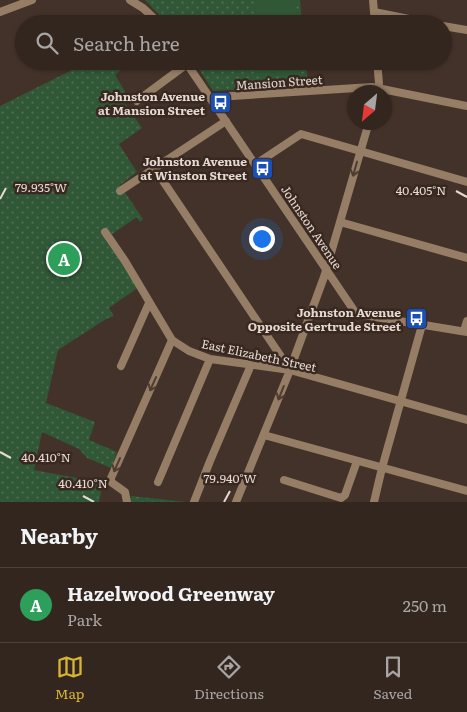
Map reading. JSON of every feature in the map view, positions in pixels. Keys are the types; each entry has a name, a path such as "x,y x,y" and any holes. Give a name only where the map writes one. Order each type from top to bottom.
{"street":[{"path":"0,12 32,0"},
{"path":"130,0 150,15"},
{"path":"373,0 374,15"},
{"path":"374,12 389,15"},
{"path":"452,28 467,30"},
{"path":"137,101 177,70"},
{"name":"Johnston Avenue","path":"191,70 353,309 358,313 466,331"},
{"path":"377,70 377,85"},
{"name":"Mansion Street","path":"212,100 217,97 347,91"},
{"name":"Mansion Street","path":"392,93 467,106"},
{"path":"120,191 226,121"},
{"path":"236,502 290,370 326,270 367,130"},
{"path":"256,164 301,134 467,182"},
{"path":"155,169 290,370"},
{"path":"340,222 467,258"},
{"name":"East Elizabeth Street","path":"105,232 172,340 189,351 210,359 290,370 467,420"},
{"path":"121,366 150,304"},
{"path":"466,331 467,321"},
{"path":"374,502 422,325"},
{"path":"127,502 125,492 111,482 111,478 172,340"},
{"path":"158,482 210,359"},
{"path":"194,502 251,364"},
{"path":"264,435 467,491"},
{"path":"284,480 341,498 345,495 356,461"}],"green space":[{"path":"145,0 300,0 301,15 159,15"},
{"path":"255,0 296,0 297,15 256,15"},
{"path":"72,70 121,70 115,75 129,98 124,102 142,128 119,144 137,172 120,185 143,219 140,222 137,217 112,234 143,284 109,308 114,316 106,319 58,350 46,403 95,422 89,440 117,452 111,468 87,458 79,449 42,432 34,470 103,483 99,502 0,502 0,106"},
{"path":"200,70 307,70 308,85 213,91"},
{"path":"260,70 300,70 300,74 260,76"},
{"path":"131,496 186,502 130,502"}],"place":[{"name":"Johnston Avenue at Mansion Street","path":"221,103"},
{"name":"Johnston Avenue at Winston Street","path":"263,168"},
{"name":"Hazelwood Greenway","path":"64,259"},
{"name":"Johnston Avenue Opposite Gertrude Street","path":"417,319"}]}
